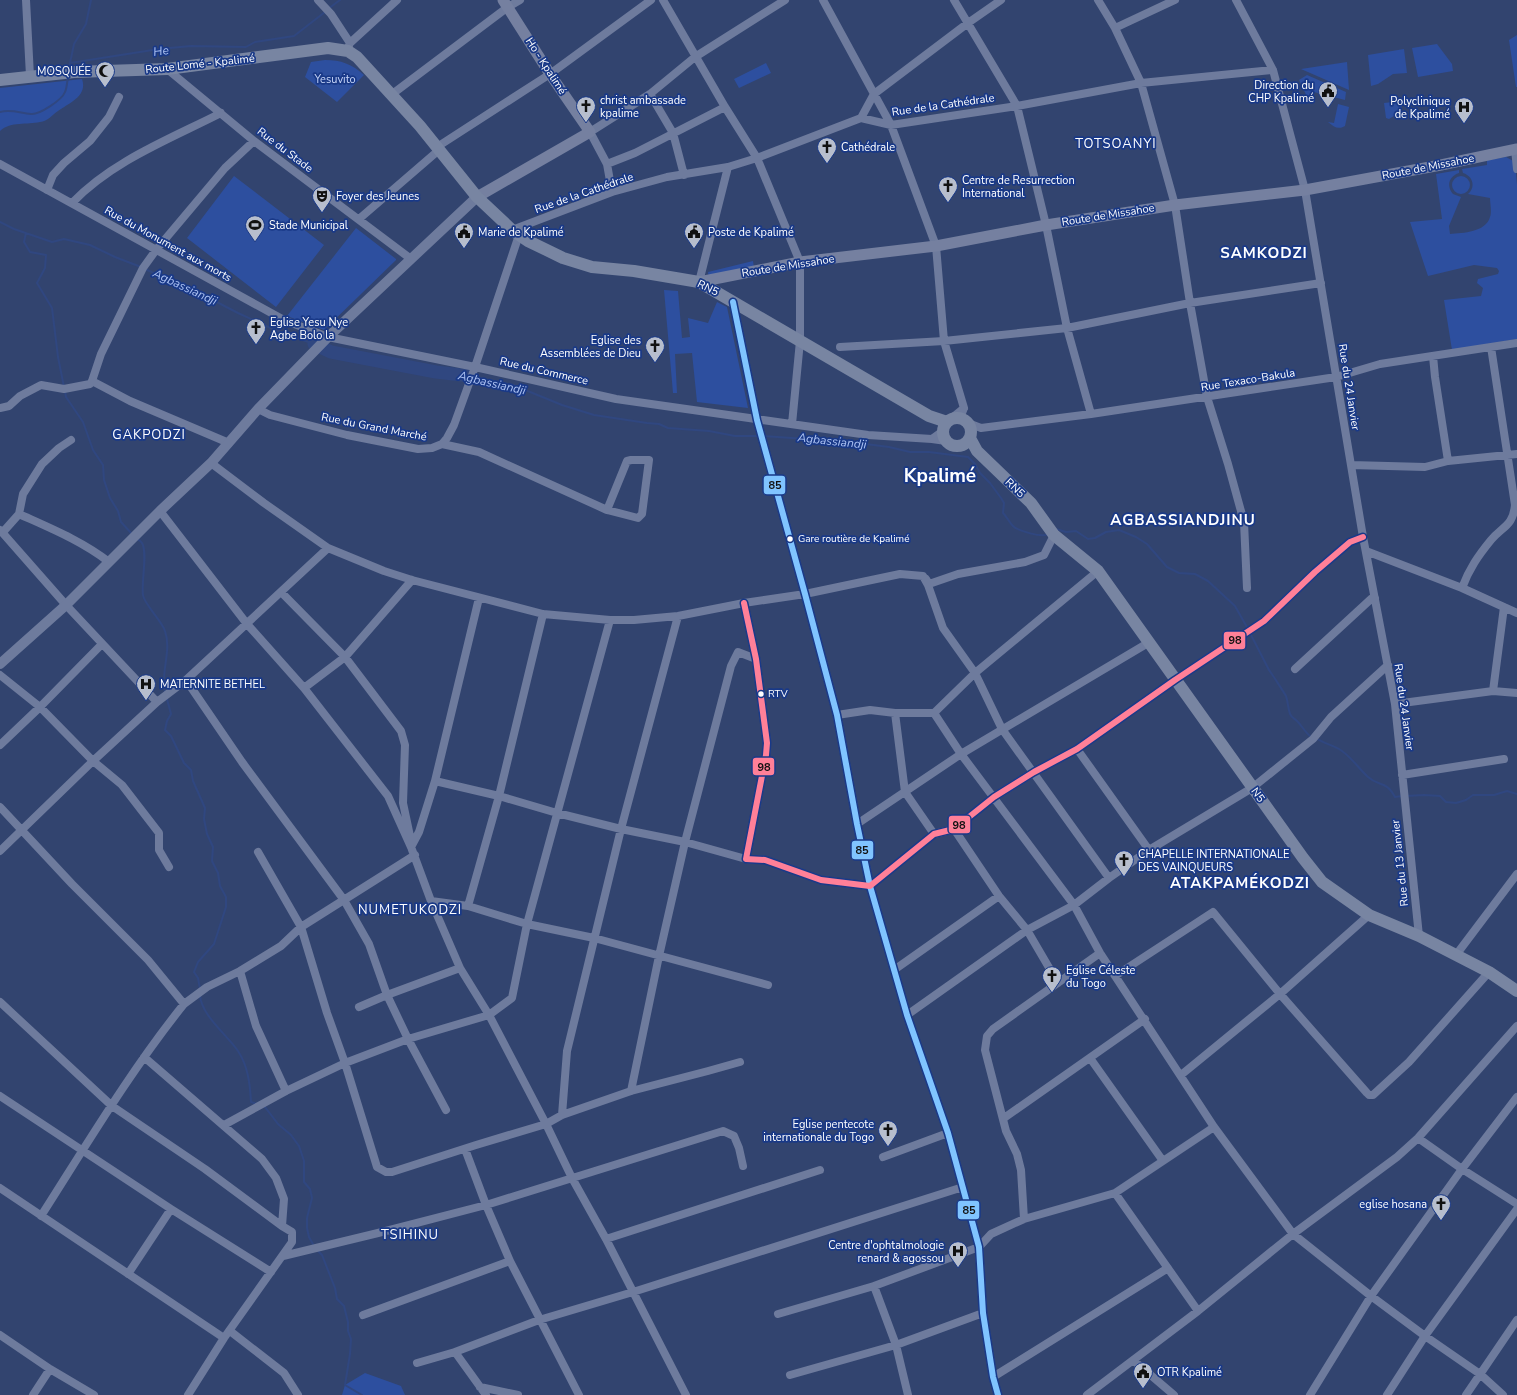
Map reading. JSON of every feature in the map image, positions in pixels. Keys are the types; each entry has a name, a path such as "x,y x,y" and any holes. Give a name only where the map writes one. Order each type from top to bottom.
{"main road":[{"name":"Ho - Kpalimé","path":"506,3 550,74 590,132"},
{"name":"Route Lomé - Kpalimé","path":"0,80 69,73 168,69 328,48 349,47"},
{"path":"349,47 388,91"},
{"name":"RN5","path":"388,91 420,126 477,197 516,233 557,255 587,266 634,271 699,282 929,416 945,431 953,446 965,442 976,451 1031,503 1052,532"},
{"path":"477,197 590,132"},
{"name":"Route de Missahoe","path":"699,282 800,262 936,246 1046,225 1175,205 1305,190 1442,165 1516,149"},
{"path":"945,431 955,418 964,416 971,431 965,442"},
{"name":"N5","path":"1052,532 1098,571 1252,788 1322,882 1369,915 1419,936 1489,972 1517,990"}],"street":[{"path":"26,0 30,76"},
{"path":"320,2 331,14 349,47 397,0"},
{"path":"388,91 506,3 520,0"},
{"path":"359,219 438,148 550,74 651,0"},
{"path":"663,0 695,57 757,158 800,262 800,341 792,424"},
{"path":"612,192 607,164 590,132 650,94 695,57 785,0"},
{"path":"823,0 891,125 936,246 944,341 964,416"},
{"path":"954,0 1017,106 1046,225 1067,328 1090,414"},
{"path":"860,118 874,94 968,23 1002,0"},
{"path":"1098,0 1115,28 1141,84 1175,205 1190,303 1207,397 1244,522 1247,588"},
{"path":"1115,28 1175,0"},
{"name":"Rue du 24 Janvier","path":"1236,0 1273,70 1305,190 1363,537 1395,704 1404,788"},
{"name":"Rue du Stade","path":"168,69 254,141 411,259"},
{"name":"Rue de la Cathédrale","path":"516,233 612,192 667,177 728,167 757,158 860,118 891,125 1017,106 1141,84 1273,70"},
{"path":"650,94 673,133 684,175"},
{"path":"47,190 53,175 64,163 90,141 109,117 120,97"},
{"path":"607,164 635,153 725,107"},
{"path":"72,203 82,192 112,170 153,146 220,113"},
{"path":"0,408 9,406 20,396 41,385 64,389 90,384 101,354 143,268 156,250 225,168 254,141"},
{"path":"1516,149 1517,169"},
{"name":"Rue du Monument aux morts","path":"0,164 284,320 328,337"},
{"path":"699,282 728,167"},
{"path":"0,664 66,605 160,511 211,463 258,410 328,337 477,197"},
{"name":"Rue du Grand Marché","path":"258,410 270,416 347,435 418,449 432,448 442,444 454,425 475,367 516,233"},
{"path":"840,347 944,341 1067,328 1190,303 1321,283"},
{"path":"734,302 757,420 837,715 870,886 907,1015 948,1133 979,1247 983,1313 993,1377 998,1395"},
{"name":"Rue du Commerce","path":"328,337 475,367 616,399 868,435 932,439 945,431"},
{"name":"Rue Texaco-Bakula","path":"964,416 981,428 1090,414 1336,377 1380,364 1517,343"},
{"path":"1462,588 1467,572 1493,539 1512,519 1515,505 1492,347"},
{"path":"1433,356 1448,461"},
{"path":"92,381 130,401 229,443"},
{"path":"965,442 981,428"},
{"path":"71,440 59,448 42,464 23,494 19,514 1,531 66,605 156,702"},
{"path":"442,444 479,452 607,510 638,518 642,514 649,460 627,461 607,510"},
{"path":"1351,465 1425,467 1448,461 1517,454"},
{"path":"211,463 264,503 328,548 384,571 412,580 543,614 610,620 634,620 678,616 744,603 805,594 900,574 923,576 929,584 958,574 1025,562 1044,555 1052,532"},
{"path":"160,511 246,624 304,688 388,796 413,851 431,901 460,968 489,1014 572,1178 606,1239 686,1395"},
{"path":"19,514 65,536 100,555 109,562"},
{"path":"435,781 499,796 557,813 621,829 685,842 746,859 765,860 821,880 870,886 934,834 954,830 994,797 1034,772 1077,749 1175,680 1264,621 1315,572 1350,542 1363,537"},
{"path":"0,851 156,702 186,680 328,548"},
{"path":"1366,551 1462,588 1517,614"},
{"path":"837,715 870,710 895,713 934,713 974,673 1098,571"},
{"path":"923,576 928,584 943,628 974,673 1002,729 1109,878"},
{"path":"304,688 345,657 412,580"},
{"path":"282,592 345,657 401,731 405,745 403,803 413,851"},
{"path":"41,1216 144,1057 184,1004 207,987 281,946 301,927 344,900 413,851 435,781 479,598"},
{"path":"1294,669 1370,599 1374,598"},
{"path":"744,603 756,659 766,742 766,755 746,859"},
{"path":"1493,691 1504,608"},
{"path":"468,906 499,796 543,614"},
{"path":"562,1115 567,1051 621,829 678,616"},
{"path":"224,1125 286,1091 345,1063 408,1039 489,1014 512,998 527,924 610,620"},
{"path":"857,824 961,754 1148,642"},
{"path":"0,745 102,644"},
{"path":"631,1091 658,956 685,842 731,666 738,652 756,659"},
{"path":"907,1015 1027,930 1074,905 1149,850 1252,788 1313,739 1331,717 1388,665"},
{"path":"0,675 40,707 122,785 159,833 160,850 169,867"},
{"path":"186,680 242,762 344,900 369,944 388,995 408,1039 446,1110"},
{"path":"1395,704 1493,691 1517,693"},
{"path":"895,713 905,792 934,834"},
{"path":"934,713 961,754 1074,905 1100,953 1214,1127 1293,1234 1371,1296 1480,1374 1503,1395"},
{"path":"1077,749 1149,850"},
{"path":"1402,775 1504,759"},
{"name":"Rue du 13 Janvier","path":"1404,788 1405,810 1419,936"},
{"path":"0,807 72,884 148,960 184,1004"},
{"path":"954,830 999,896 1027,930 1058,984"},
{"path":"258,852 301,927 377,1167 382,1170 392,1172 546,1124 562,1115 631,1091 708,1072 740,1062"},
{"path":"1456,955 1517,874"},
{"path":"894,970 999,896"},
{"path":"431,901 468,906 527,924 594,938 768,985"},
{"path":"1116,976 1213,912 1280,994 1367,1093 1373,1095 1409,1062 1489,972"},
{"path":"1181,1075 1280,994 1369,915"},
{"path":"1024,1219 1021,1170 1017,1154 1006,1131 1004,1118 985,1050 987,1036 993,1029 1100,953"},
{"path":"360,1007 460,968"},
{"path":"240,970 256,1026 286,1091"},
{"path":"1,1005 112,1106 205,1169 292,1232 292,1242 224,1338 188,1395"},
{"path":"1004,1118 1145,1020"},
{"path":"1087,1395 1198,1311 1293,1234 1396,1157 1418,1138 1517,1026"},
{"path":"144,1057 262,1159 276,1178 284,1199 282,1226"},
{"path":"1090,1058 1163,1161"},
{"path":"0,1096 82,1152 271,1272"},
{"path":"1310,1395 1371,1296 1462,1169 1517,1097"},
{"path":"778,1314 874,1286 979,1247 991,1234 1024,1219 1116,1193 1214,1127"},
{"path":"283,1256 486,1205 723,1131 734,1136 739,1148 743,1166"},
{"path":"882,1157 948,1133"},
{"path":"1418,1138 1462,1169 1517,1204"},
{"path":"465,1149 486,1205 510,1261 539,1320 579,1395"},
{"path":"606,1239 820,1170"},
{"path":"417,1363 455,1352 539,1320 633,1292 963,1187"},
{"path":"0,1188 224,1338"},
{"path":"1116,1193 1198,1311"},
{"path":"128,1274 170,1209"},
{"path":"1387,1395 1425,1336 1517,1209"},
{"path":"363,1315 510,1261"},
{"path":"993,1377 1168,1268"},
{"path":"874,1286 896,1345 908,1395"},
{"path":"790,1375 896,1345 983,1313"},
{"path":"1466,1395 1517,1320"},
{"path":"230,1331 284,1373 298,1395"},
{"path":"0,1335 50,1369 94,1395"},
{"path":"455,1352 486,1395"},
{"path":"1133,1360 1174,1395"},
{"path":"33,1395 50,1369"},
{"path":"480,1387 518,1395"}],"green space":[{"path":"1517,35 1517,87 1516,87 1509,40"},
{"path":"1437,44 1452,64 1453,71 1418,77 1412,48"},
{"path":"1404,49 1407,73 1393,74 1378,84 1371,86 1368,55"},
{"name":"Yesuvito","path":"325,60 346,63 364,75 337,102 305,77 311,62"},
{"path":"1347,62 1349,90 1301,69"},
{"path":"766,63 771,73 739,88 734,79"},
{"path":"1307,75 1346,92 1345,100 1314,92 1310,103 1299,80"},
{"path":"82,79 83,85 80,94 72,102 48,119 35,123 9,126 0,131 0,88"},
{"path":"1401,101 1402,107 1399,112 1389,119 1386,118 1384,103"},
{"path":"1338,104 1349,107 1345,126 1340,128 1334,127 1328,122 1334,123"},
{"path":"1506,157 1515,162 1517,185 1517,339 1452,350 1444,300 1481,296 1483,288 1477,283 1478,279 1498,274 1499,271 1497,268 1474,265 1428,276 1410,222 1442,219 1436,174 1459,170 1459,173 1451,179 1449,185 1453,194 1461,197 1449,226 1450,234 1473,231 1484,226 1488,222 1491,215 1490,198 1468,194 1473,185 1471,179 1463,173 1462,169 1487,165 1487,160"},
{"name":"Stade Municipal","path":"234,176 324,245 276,307 187,238"},
{"path":"1461,176 1467,179 1470,185 1467,191 1461,194 1455,191 1452,185 1455,179"},
{"path":"356,228 396,260 324,330 287,316"},
{"path":"753,261 754,268 709,279 708,272"},
{"path":"664,290 678,291 682,338 690,337 688,318 708,323 717,302 727,307 748,408 697,402 692,353 675,354 677,393 673,393"},
{"path":"365,1373 401,1386 405,1395 342,1395 345,1385"}],"waterway":[{"path":"70,63 74,44 86,24 91,0"},
{"name":"He","path":"328,9 340,0"},
{"name":"He","path":"69,69 70,63 159,49 191,46 246,47 255,42 294,36 325,12"},
{"name":"He","path":"0,112 12,111 35,114 44,110 55,103 63,95 66,89 68,77"},
{"name":"Agbassiandji","path":"0,222 14,229 52,242 64,239 90,245 141,267"},
{"path":"26,233 24,242 30,252 46,255 45,268 37,283 52,308 58,357 64,387"},
{"name":"Agbassiandji","path":"145,269 275,330 314,344"},
{"name":"Agbassiandji","path":"314,344 331,352 436,372 470,376"},
{"name":"Agbassiandji","path":"474,377 513,385 562,405 594,415 659,424 668,428 709,431 735,436 759,436"},
{"path":"65,391 66,397 83,422 93,450 103,465 104,480 110,498 118,511 121,522 132,534"},
{"name":"Agbassiandji","path":"763,436 850,442 889,447 910,452 929,452 968,457 1001,498 1004,503 1003,513 1013,526 1030,533 1041,535 1049,534"},
{"name":"Agbassiandji","path":"1056,529 1066,532 1076,531 1088,539 1095,538 1106,532 1119,530 1136,537 1147,544 1167,567 1179,573 1195,574 1208,581 1235,606 1248,629"},
{"path":"137,539 141,541 144,548 144,599 163,627 167,639 164,678 165,692"},
{"name":"Agbassiandji","path":"1250,633 1269,670 1286,696 1289,712 1311,737"},
{"path":"167,699 171,714 167,721 165,730 171,736 184,763 191,770 193,781 205,808 204,819 207,834 213,847 212,861 218,873 220,886 226,897 226,907 214,944 198,962 194,972 198,978 200,989"},
{"name":"Agbassiandji","path":"1316,738 1343,752 1368,777 1389,788 1395,797 1402,796"},
{"name":"Agbassiandji","path":"1406,796 1440,796 1446,802 1456,803 1466,800 1473,795 1494,795 1507,791 1517,794"},
{"path":"200,995 201,1002 205,1010 238,1051 248,1075 251,1102 257,1104"},
{"path":"263,1106 278,1124 291,1135 299,1146 304,1161 304,1182 310,1189 312,1198 307,1218 307,1228 309,1237 314,1246"},
{"path":"318,1251 322,1255 335,1288 337,1299 344,1306 348,1322 348,1331 351,1339 345,1385 362,1395"}],"transit line":[{"name":"85","path":"733,302 757,420 837,715 870,886 907,1015 948,1133 979,1247 983,1313 993,1377 998,1395"},
{"name":"98","path":"744,603 756,659 767,743 746,859 765,860 821,880 870,886 934,834 954,829 994,797 1034,772 1077,749 1175,680 1264,621 1315,572 1350,542 1363,537"}],"place":[{"name":"MOSQUÉE","path":"105,88"},
{"name":"Direction du CHP Kpalimé","path":"1328,108"},
{"name":"christ ambassade kpalime","path":"586,123"},
{"name":"Polyclinique de Kpalimé","path":"1464,124"},
{"name":"Cathédrale","path":"827,164"},
{"name":"Centre de Resurrection International","path":"948,203"},
{"name":"Foyer des Jeunes","path":"322,213"},
{"name":"Stade Municipal","path":"255,242"},
{"name":"Marie de Kpalimé","path":"464,249"},
{"name":"Poste de Kpalimé","path":"694,249"},
{"name":"Eglise Yesu Nye Agbe Bolo la","path":"256,345"},
{"name":"Eglise des Assemblées de Dieu","path":"655,363"},
{"name":"Gare routière de Kpalimé","path":"790,539"},
{"name":"RTV","path":"761,694"},
{"name":"MATERNITE BETHEL","path":"146,701"},
{"name":"CHAPELLE INTERNATIONALE DES VAINQUEURS","path":"1124,877"},
{"name":"Eglise Céleste du Togo","path":"1052,993"},
{"name":"Eglise pentecote internationale du Togo","path":"888,1147"},
{"name":"eglise hosana","path":"1441,1221"},
{"name":"Centre d'ophtalmologie renard & agossou","path":"958,1268"},
{"name":"OTR Kpalimé","path":"1143,1389"}],"district":[{"name":"TOTSOANYI","path":"1116,144"},
{"name":"SAMKODZI","path":"1264,253"},
{"name":"GAKPODZI","path":"149,435"},
{"name":"Kpalimé","path":"940,476"},
{"name":"AGBASSIANDJINU","path":"1183,520"},
{"name":"ATAKPAMÉKODZI","path":"1240,883"},
{"name":"NUMETUKODZI","path":"410,910"},
{"name":"TSIHINU","path":"410,1235"}]}
